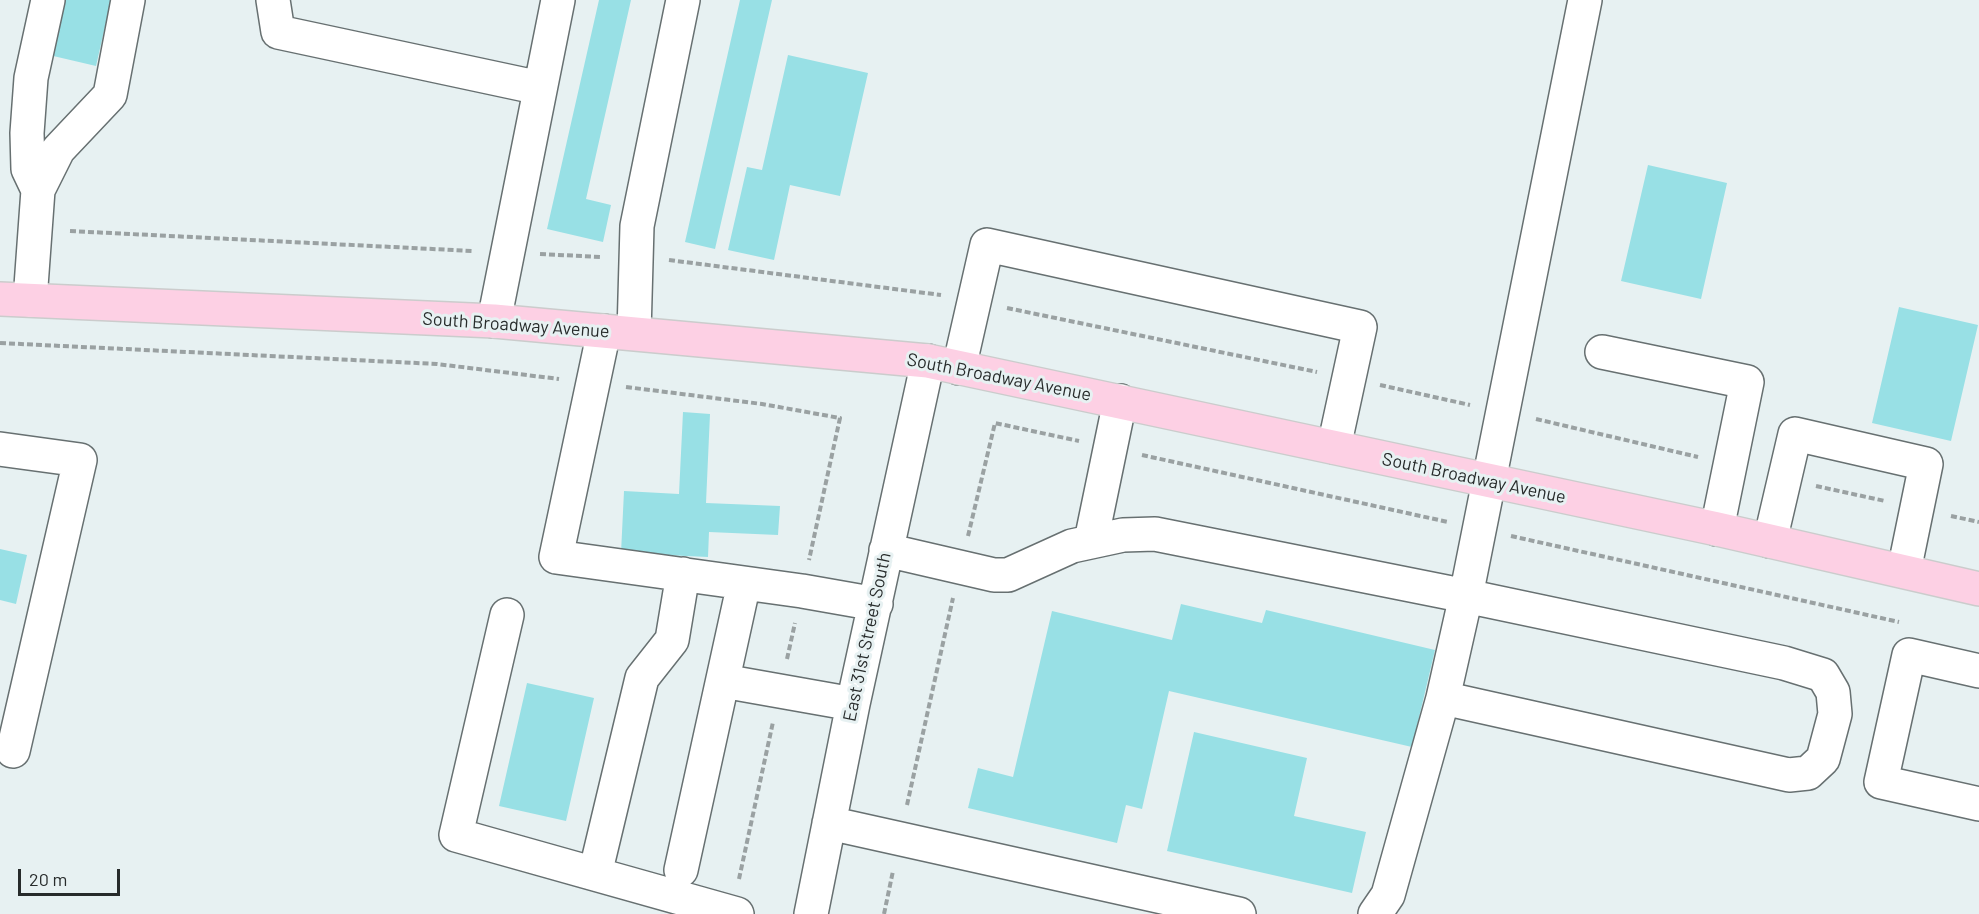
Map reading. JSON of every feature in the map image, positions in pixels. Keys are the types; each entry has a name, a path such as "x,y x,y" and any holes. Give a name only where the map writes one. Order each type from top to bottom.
{"main road":[{"name":"South Broadway Avenue","path":"15,299 495,321 944,364 1717,529 1979,589"}],"street":[{"path":"38,190 28,169 27,133 31,78 48,0"},
{"path":"15,299 38,190 58,150 110,95 128,0"},
{"path":"273,0 278,32 540,88"},
{"path":"495,321 558,0"},
{"path":"683,0 619,332 592,383 556,557 876,604"},
{"path":"1375,914 1388,895 1443,698 1490,481 1585,0"},
{"name":"East 31st Street South","path":"811,914 886,550 944,364 987,245 1360,327 1334,447"},
{"path":"1602,352 1747,382 1717,529"},
{"path":"1090,541 1120,401"},
{"path":"1770,541 1795,434 1926,464 1904,572"},
{"path":"0,449 80,460 13,751"},
{"path":"886,550 994,575 1008,575 1050,554 1090,541 1123,535 1155,534 1784,663 1823,675 1833,693 1835,714 1831,737 1823,759 1808,773 1789,775 1443,698"},
{"path":"595,874 642,678 672,640 683,574"},
{"path":"681,870 744,583"},
{"path":"507,615 456,835 737,914"},
{"path":"1979,671 1909,656 1881,782 1979,804"},
{"path":"723,681 853,704"},
{"path":"830,823 1239,914"}],"path":[{"path":"0,343 437,364 762,404 840,418"},
{"path":"884,914 994,423"}],"building":[{"path":"61,0 111,0 96,66 49,55"},
{"path":"599,0 631,0 586,199 611,205 603,242 547,229"},
{"path":"740,0 772,0 715,249 685,242"},
{"path":"788,55 868,73 840,196 790,185 774,260 728,250 747,167 762,170"},
{"path":"1648,165 1727,183 1701,299 1621,281"},
{"path":"1899,307 1978,325 1951,441 1872,423"},
{"path":"683,412 710,414 706,503 780,506 778,535 709,532 708,557 621,553 624,491 679,494"},
{"path":"0,549 27,555 16,604 0,600"},
{"path":"1181,604 1262,623 1266,610 1435,650 1412,747 1169,691 1142,809 1126,805 1117,843 968,808 978,768 1013,777 1052,611 1172,640"},
{"path":"527,683 594,698 566,821 499,806"},
{"path":"1194,732 1307,758 1294,816 1366,832 1352,893 1167,851"}]}
